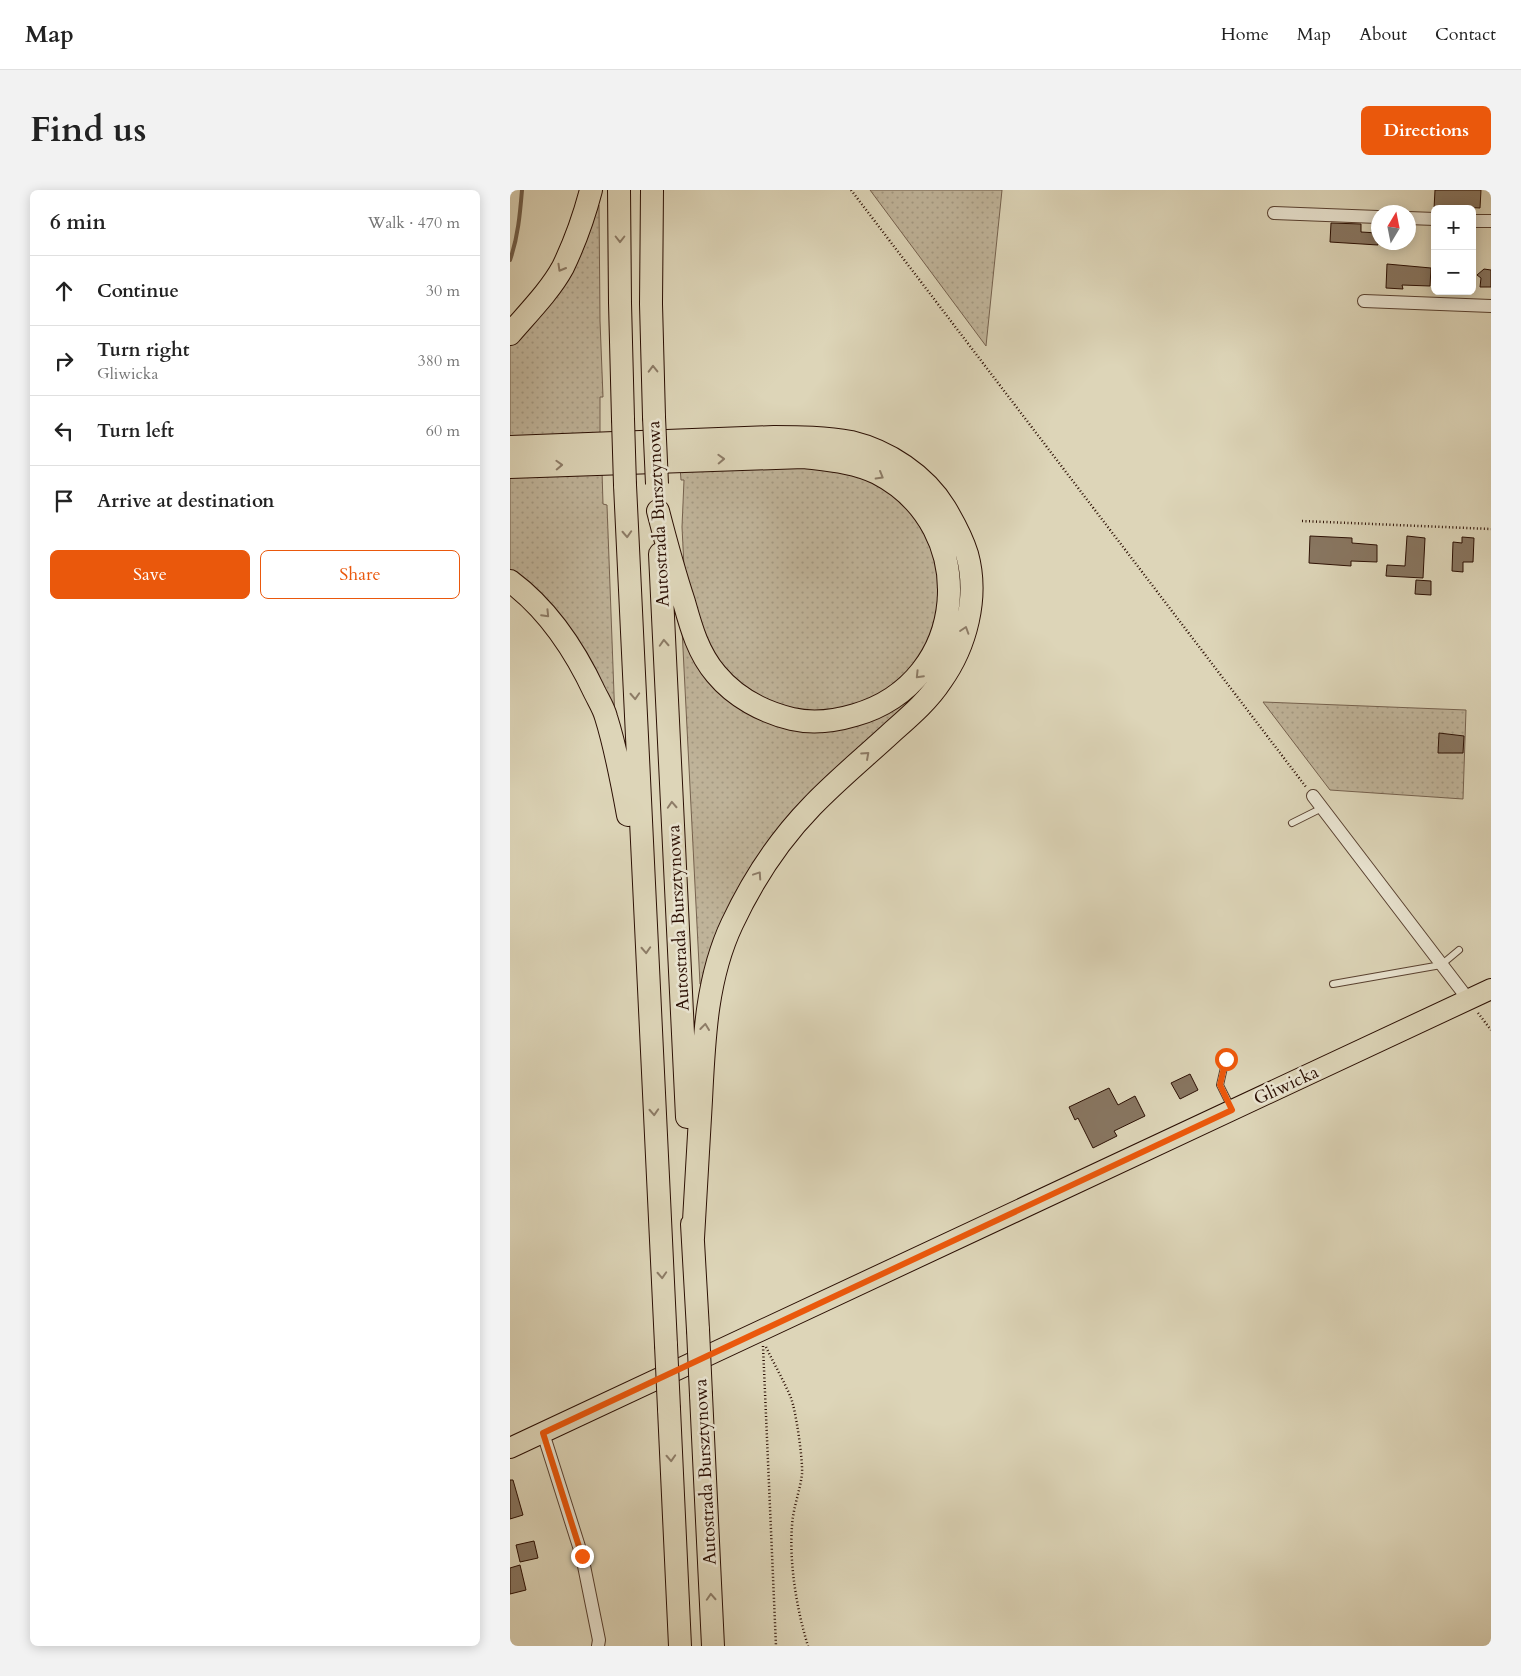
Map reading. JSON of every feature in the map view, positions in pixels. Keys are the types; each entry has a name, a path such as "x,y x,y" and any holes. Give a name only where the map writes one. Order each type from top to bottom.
{"highway":[{"path":"510,334 537,304 562,268 581,227 591,190"},
{"name":"Autostrada Bursztynowa","path":"620,190 620,303 625,485 680,1646"},
{"name":"Autostrada Bursztynowa","path":"652,190 651,304 654,417 713,1646"},
{"path":"510,447 774,437 803,437 850,442 884,454 914,472 938,496 957,528 967,556 971,591 968,622 958,653 941,682 918,708 813,805 780,842 752,883 730,928 712,987 704,1038 693,1238"},
{"path":"510,467 804,457 846,463 877,473 901,490 922,510 936,533 946,560 949,590 947,617 939,645 925,669 903,692 873,710 840,720 807,722 772,714 740,696 715,673 696,640 658,511"},
{"path":"510,581 556,624 585,670 606,716 621,772 644,901"}],"main road":[{"name":"Gliwicka","path":"510,1448 1491,989"}],"street":[{"path":"1274,213 1371,217"},
{"path":"1416,218 1431,219"},
{"path":"1476,220 1491,221"},
{"path":"1364,301 1491,306"},
{"path":"1313,796 1468,999"},
{"path":"543,1433 582,1556 599,1640 598,1646"}],"lane":[{"path":"1292,822 1322,808"},
{"path":"1333,984 1442,964 1459,950"},
{"path":"1226,1059 1220,1085 1232,1110"}],"path":[{"path":"850,190 1313,796"},
{"path":"1302,522 1491,530"},
{"path":"1468,999 1491,1030"},
{"path":"776,1646 763,1341 792,1400 798,1438 802,1473 792,1525 792,1549 796,1598 808,1646"}],"shaded area":[{"path":"870,190 1002,190 986,346"},
{"path":"595,205 599,205 603,397 600,397 600,437 510,440 510,343"},
{"path":"813,466 862,477 888,490 919,521 938,564 938,619 916,664 872,701 826,713 786,709 751,693 722,666 702,633 684,567 682,527 684,480 681,480 680,467"},
{"path":"602,471 603,504 607,505 615,721 510,571 510,475"},
{"path":"907,485 932,502 959,559 963,595 956,632 928,684 823,786 704,984 700,984 682,629 753,713 885,712 956,599"},
{"path":"1263,702 1466,710 1463,799 1330,790"}],"building":[{"path":"1435,190 1481,190 1480,208 1476,208 1476,205 1434,205"},
{"path":"1331,223 1361,224 1361,232 1371,233 1371,245 1330,242"},
{"path":"1387,264 1431,268 1430,286 1402,285 1403,289 1386,288"},
{"path":"1484,269 1491,270 1491,287 1480,287 1481,278 1477,275"},
{"path":"1310,536 1352,538 1352,543 1377,545 1377,562 1351,561 1351,566 1309,563"},
{"path":"1407,536 1425,538 1423,578 1386,576 1387,565 1405,566"},
{"path":"1462,537 1474,538 1473,562 1463,562 1463,572 1452,571 1453,542 1462,543"},
{"path":"1416,580 1431,581 1431,595 1415,594"},
{"path":"1439,733 1464,736 1463,753 1438,753"},
{"path":"1190,1074 1198,1090 1180,1099 1171,1083"},
{"path":"1109,1088 1118,1105 1135,1096 1145,1116 1114,1131 1117,1136 1093,1148 1078,1118 1075,1120 1069,1107"},
{"path":"510,1480 513,1480 523,1515 510,1519"},
{"path":"534,1541 538,1558 520,1562 516,1545"},
{"path":"520,1565 526,1590 510,1594 510,1568"}],"waterway":[{"path":"510,260 517,234 522,190"}],"route":[{"path":"582,1556 543,1433 1232,1110 1220,1085 1226,1059"}]}
